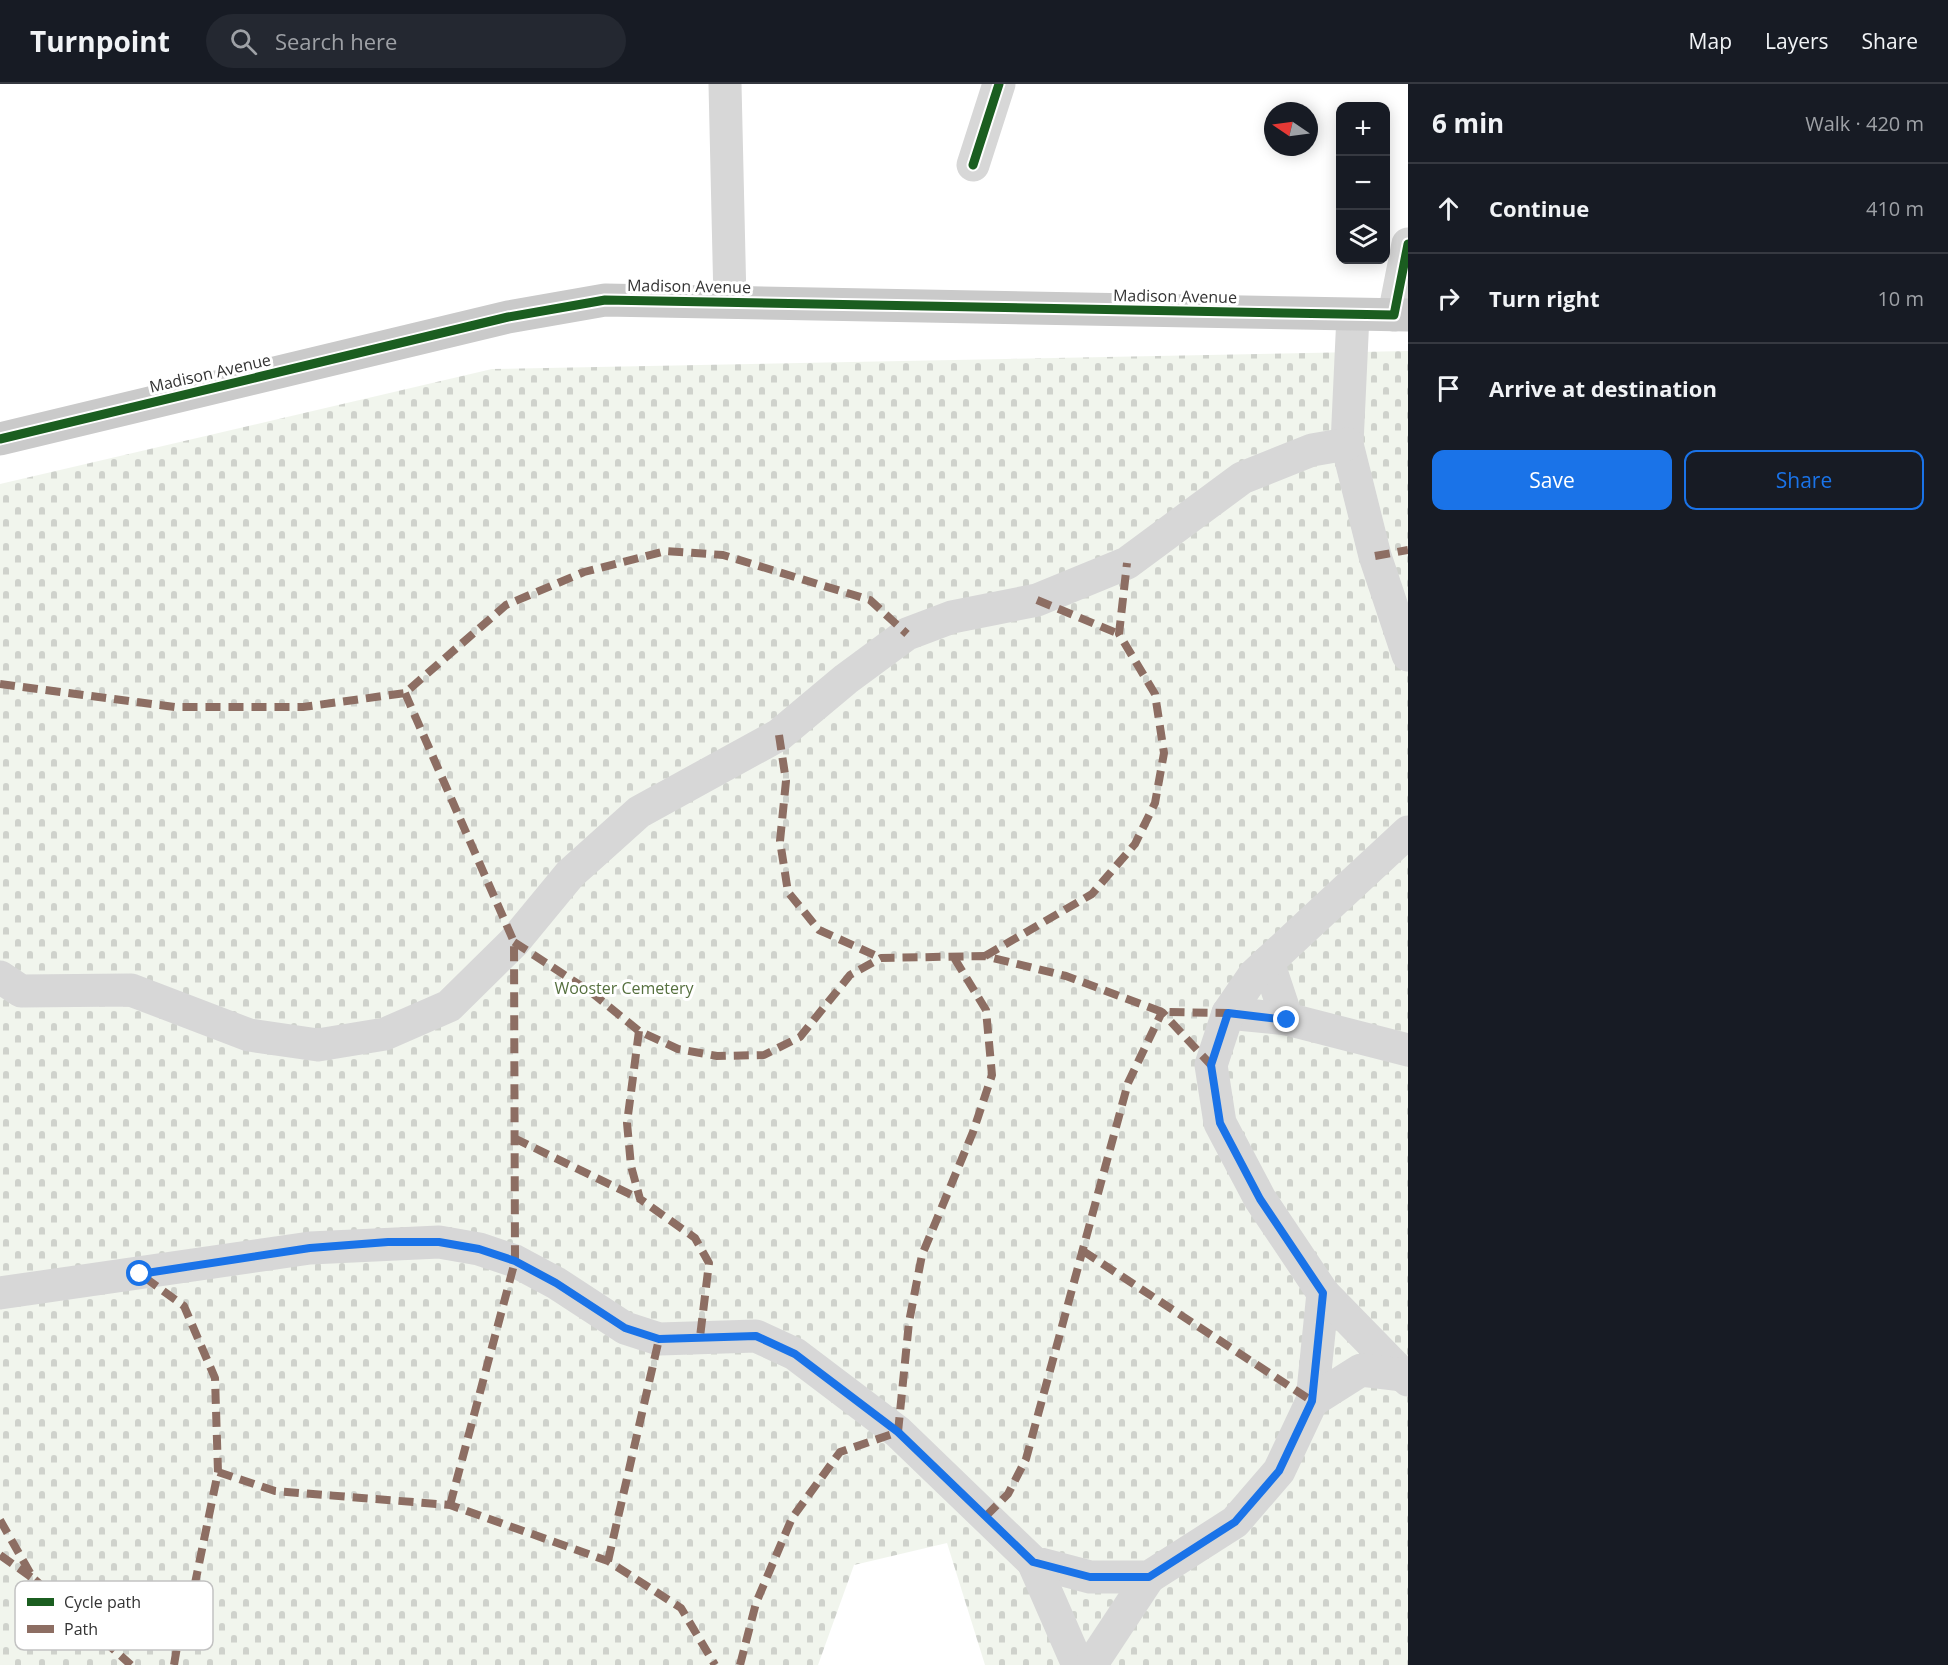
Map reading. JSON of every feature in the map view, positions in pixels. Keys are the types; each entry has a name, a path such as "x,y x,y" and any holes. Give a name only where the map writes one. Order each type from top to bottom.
{"main road":[{"name":"Madison Avenue","path":"0,439 508,317 604,300 1401,315"}],"street":[{"path":"725,84 730,301"},
{"path":"973,165 999,84"},
{"path":"1401,315 1408,244"},
{"path":"1353,315 1347,444 1375,556 1408,654"},
{"path":"7,993 131,990 249,1035 318,1045 385,1034 449,1006 514,942 570,874 639,812 779,735 846,679 908,634 952,617 1037,600 1127,563 1242,478 1312,450 1347,444"},
{"path":"1405,1378 1323,1293 1260,1199 1220,1123 1211,1065 1228,1013 1254,975 1408,832"},
{"path":"1268,962 1287,1020"},
{"path":"1228,1013 1287,1020 1408,1050"},
{"path":"0,1293 310,1248 439,1242 479,1249 515,1261 556,1283 625,1328 659,1339 756,1336 795,1354 898,1432 1033,1562 1078,1665"},
{"path":"1091,1665 1149,1577 1235,1522 1279,1471 1312,1401 1323,1293"},
{"path":"1312,1401 1361,1370 1405,1378"},
{"path":"1033,1562 1090,1577 1149,1577"}],"green space":[{"name":"Wooster Cemetery","path":"1408,351 1408,1665 985,1665 947,1543 854,1565 818,1665 0,1665 0,484 492,369"}],"marked path":[{"path":"1375,556 1408,550"},
{"path":"0,684 175,707 303,707 405,693 506,605 584,572 666,551 723,555 870,600 907,634"},
{"path":"985,956 1092,894 1135,844 1155,803 1164,753 1155,694 1119,634 1127,563"},
{"path":"1037,600 1119,634"},
{"path":"405,693 514,942 515,1261 450,1505"},
{"path":"779,735 786,781 780,841 788,892 819,930 881,958"},
{"path":"514,942 592,993 639,1031 678,1049 717,1056 764,1055 800,1037 850,975 881,958 985,956 1066,976 1162,1012 1228,1013"},
{"path":"740,1665 756,1603 792,1518 840,1452 898,1432 909,1322 922,1255 973,1132 992,1075 986,1010 953,956"},
{"path":"986,1516 1008,1494 1026,1459 1128,1083 1162,1012 1211,1065"},
{"path":"639,1031 627,1123 631,1166 640,1199 695,1238 709,1263 700,1337"},
{"path":"514,1138 640,1199"},
{"path":"1083,1251 1312,1401"},
{"path":"140,1274 184,1306 215,1378 218,1472 195,1581"},
{"path":"608,1561 659,1339"},
{"path":"218,1472 275,1491 450,1505 608,1561 681,1608 715,1665"},
{"path":"0,1520 36,1581"},
{"path":"0,1555 31,1577"},
{"path":"114,1650 131,1665"},
{"path":"174,1665 176,1650"}],"cycle path":[{"path":"973,165 999,84"},
{"path":"0,439 508,317 605,300 1394,315 1408,244"}],"route":[{"path":"140,1274 310,1248 388,1242 439,1242 479,1249 515,1261 556,1283 625,1328 659,1339 756,1336 795,1354 898,1432 1033,1562 1090,1577 1149,1577 1235,1522 1279,1471 1312,1401 1323,1293 1260,1199 1220,1123 1211,1065 1228,1013 1287,1020"}]}
